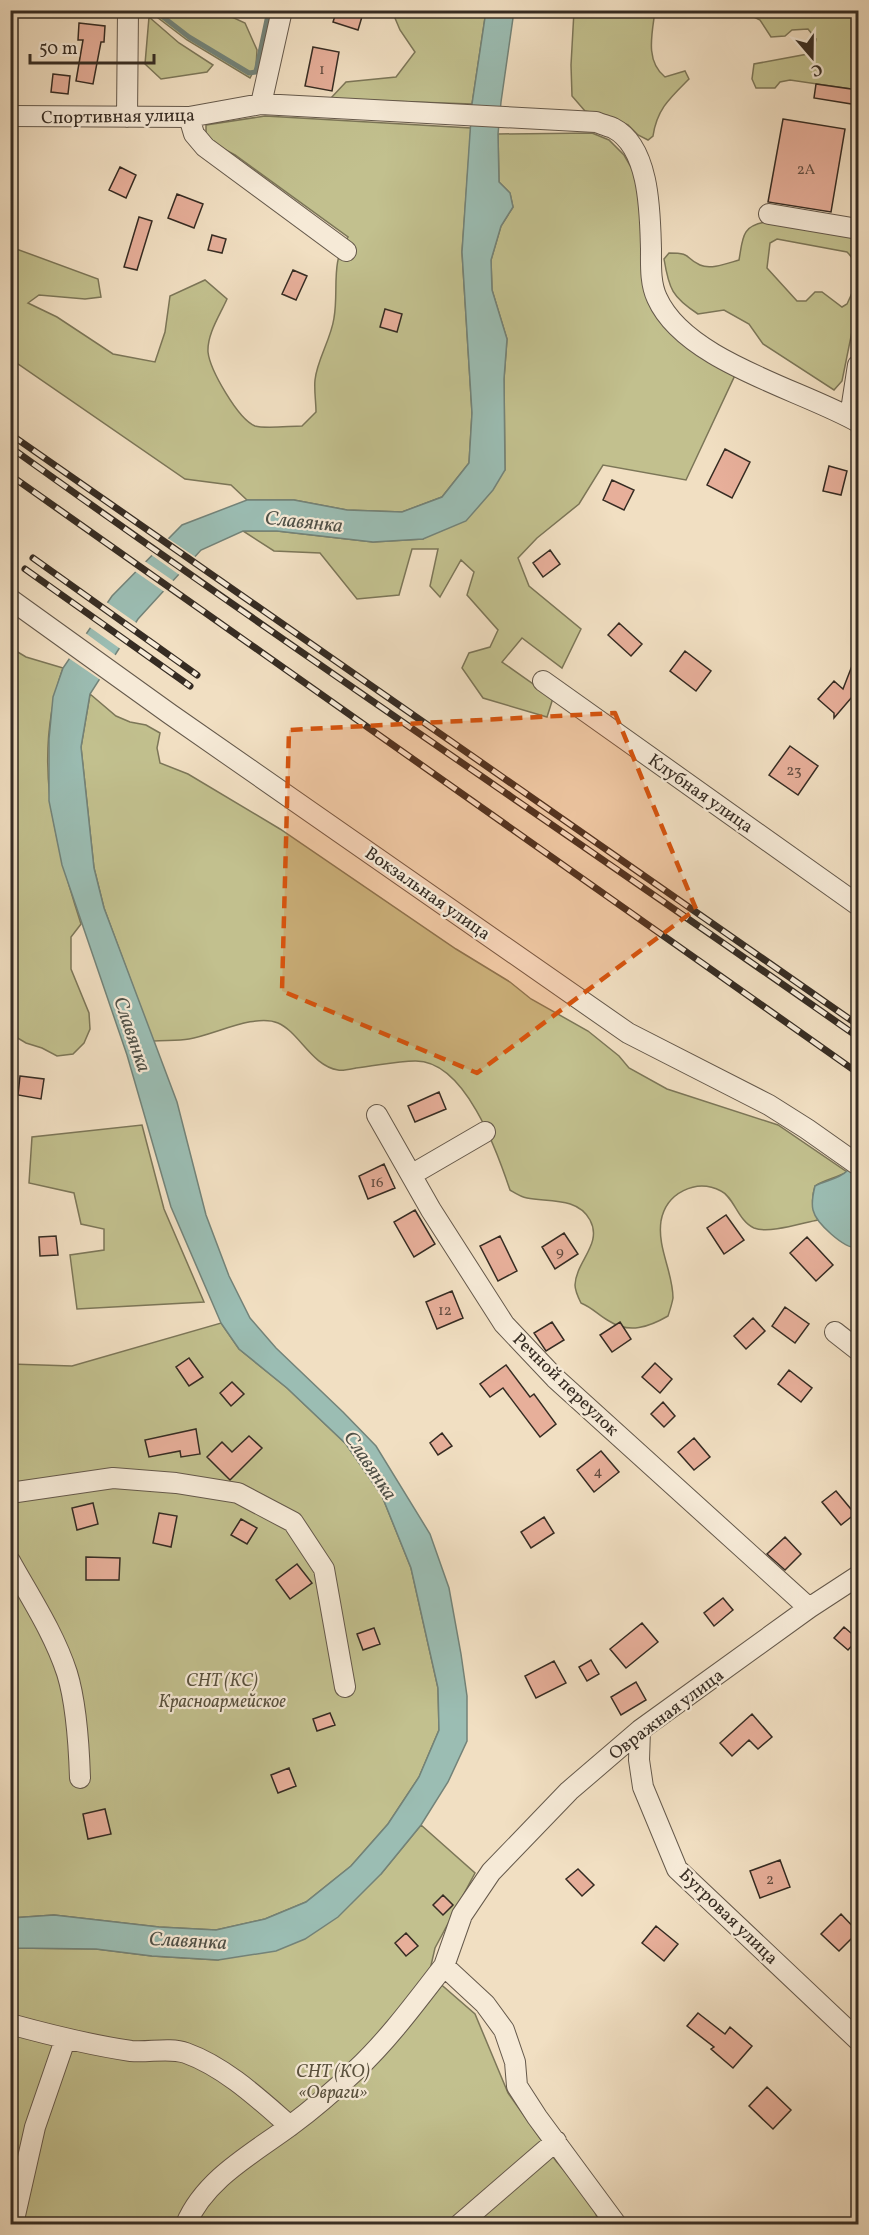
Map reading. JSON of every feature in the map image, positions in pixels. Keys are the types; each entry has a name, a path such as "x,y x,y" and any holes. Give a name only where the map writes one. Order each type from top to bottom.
{"street":[{"path":"127,117 128,10"},
{"path":"261,104 282,10"},
{"name":"Спортивная улица","path":"10,116 189,117 261,104 596,122 614,129 628,141 641,166 647,190 651,274 655,296 666,315 687,336 712,354 854,419"},
{"path":"189,117 194,134 205,147 346,251"},
{"path":"770,214 858,229"},
{"path":"854,419 858,365"},
{"name":"Вокзальная улица","path":"10,599 170,714 628,1033 769,1105 851,1160"},
{"name":"Клубная улица","path":"543,681 858,905"},
{"name":"Речной переулок","path":"377,1115 411,1175 504,1324 555,1378 809,1608"},
{"path":"411,1175 485,1132"},
{"path":"835,1332 858,1350"},
{"path":"10,1493 113,1478 176,1483 238,1493 292,1522 324,1569 345,1687"},
{"path":"10,1561 55,1644 67,1674 78,1742 80,1778"},
{"name":"Овражная улица","path":"186,2224 192,2209 233,2166 290,2126 357,2070 388,2038 444,1966 462,1915 491,1872 569,1791 640,1730 809,1608 858,1576"},
{"name":"Бугровая улица","path":"640,1730 639,1760 643,1787 677,1869 858,2040"},
{"path":"444,1966 485,2004 504,2030 514,2062 518,2086 537,2117 616,2224"},
{"path":"10,2024 65,2040 134,2051 182,2052 201,2059 247,2090 290,2126"},
{"path":"13,2224 35,2127 65,2040"},
{"path":"460,2224 556,2141"}],"highlighted area":[{"path":"615,713 696,909 477,1073 282,991 289,730"}],"green space":[{"path":"149,11 219,11 245,23 257,50 256,67 250,78 187,40"},
{"path":"392,11 486,11 472,104 330,99 346,82 396,77 415,52 400,30"},
{"path":"574,11 655,11 651,47 659,71 665,77 685,71 689,79 665,104 653,136 648,140 638,135 628,125 606,115 585,111 572,96"},
{"path":"742,11 858,11 858,90 790,80 780,82 775,88 756,88 752,79 754,64 813,53 816,39 808,29 792,30 785,36 771,37 760,20"},
{"path":"149,17 179,43 213,65 207,72 161,79 145,64"},
{"path":"265,116 471,128 462,252 472,413 469,463 442,497 402,512 347,510 294,500 247,500 231,485 185,479 11,359 11,247 98,279 101,297 85,299 39,295 28,303 57,317 113,354 155,362 165,332 170,296 205,280 227,299 212,332 208,352 214,370 233,404 248,422 255,426 302,426 316,412 316,372 332,326 337,266 342,246 348,237 206,136 206,125"},
{"path":"592,133 609,140 624,155 635,174 645,248 675,335 700,356 736,373 686,480 603,465 579,504 537,538 518,558 529,586 581,629 562,668 522,638 502,662 553,698 547,717 483,698 462,668 469,653 490,647 498,630 467,595 474,572 461,560 440,597 430,586 438,549 412,549 399,595 357,599 320,553 274,551 243,531 277,531 373,542 423,539 505,470 504,379 507,339 492,290 491,260 501,226 513,207 510,193 499,182 498,134"},
{"path":"766,222 858,237 858,302 842,381 834,390 763,344 749,324 724,310 698,314 677,297 670,285 664,259 669,253 685,255 700,265 709,267 739,260 745,234 758,224","holes":["777,239 847,252 855,264 856,277 847,304 842,307 822,292 815,292 806,301 797,301 767,268 770,243"]},
{"path":"11,648 26,657 63,668 54,701 49,733 50,797 62,860 81,924 71,937 71,969 89,1013 90,1029 84,1043 73,1054 57,1056 11,1034"},
{"path":"90,694 116,716 146,725 160,733 157,748 160,763 188,774 280,829 456,949 510,982 531,999 588,1031 619,1056 629,1068 667,1089 778,1125 847,1172 815,1186 813,1203 818,1220 777,1229 760,1230 744,1220 729,1198 721,1191 702,1186 684,1191 669,1203 661,1221 661,1241 671,1279 673,1298 668,1316 639,1328 616,1325 581,1303 577,1294 576,1276 593,1237 590,1220 578,1207 570,1204 525,1197 510,1190 497,1153 476,1110 464,1091 449,1075 433,1065 408,1061 338,1070 313,1056 286,1027 269,1021 246,1023 189,1039 153,1041 104,908 94,868 81,747"},
{"path":"142,1125 164,1209 204,1302 77,1309 70,1255 104,1250 104,1229 81,1224 74,1193 29,1183 32,1137"},
{"name":"СНТ (КС) Красноармейское","path":"221,1323 239,1349 287,1388 346,1444 382,1496 411,1568 438,1688 439,1730 419,1777 388,1824 351,1866 306,1902 265,1919 216,1930 159,1927 54,1915 11,1918 11,1364 72,1366"},
{"name":"СНТ (КО) «Овраги»","path":"421,1825 475,1873 435,1948 429,1974 475,2014 508,2093 556,2161 590,2201 600,2224 11,2224 11,1948 96,1949 152,1956 218,1960 381,1874"}],"water":[{"name":"Славянка","path":"486,11 514,11 498,134 499,182 510,193 513,207 501,226 491,260 492,290 507,339 504,379 505,470 493,490 466,521 423,539 373,542 277,531 243,531 201,550 138,619 90,694 81,747 94,868 104,908 177,1102 206,1215 229,1276 250,1318 276,1348 376,1446 430,1534 449,1588 461,1654 467,1696 467,1741 448,1782 421,1825 381,1874 338,1917 305,1939 276,1951 218,1960 152,1956 96,1949 11,1948 11,1918 54,1915 159,1927 216,1930 265,1919 306,1902 351,1866 388,1824 419,1777 439,1730 438,1688 411,1568 382,1496 346,1444 287,1388 239,1349 221,1323 171,1207 127,1055 62,865 49,801 49,739 53,697 63,668 112,596 182,525 247,500 294,500 347,510 402,512 442,497 469,463 472,413 462,252 472,104"},
{"path":"858,1155 858,1248 838,1240 825,1228 815,1215 812,1204 815,1186 843,1174"}],"pier":[{"path":"166,537 197,558 181,576 150,554"},
{"path":"143,560 175,582 166,593 133,570"},
{"path":"105,601 138,624 122,650 88,626"},
{"path":"84,632 118,657 102,681 67,657"}],"building":[{"path":"337,10 364,10 358,30 333,22"},
{"path":"79,23 105,26 104,42 101,42 93,84 76,81 83,40 78,40"},
{"path":"313,47 339,52 332,91 305,86"},
{"path":"53,74 70,76 68,94 51,92"},
{"path":"816,84 858,90 858,105 814,98"},
{"path":"783,119 845,129 831,212 768,202"},
{"path":"120,167 136,175 126,198 109,190"},
{"path":"177,194 203,204 194,228 168,218"},
{"path":"139,217 152,221 137,270 124,267"},
{"path":"212,235 226,239 222,253 208,250"},
{"path":"293,270 307,276 296,300 282,294"},
{"path":"385,309 402,314 397,332 380,327"},
{"path":"725,449 750,462 732,498 707,485"},
{"path":"829,466 847,471 841,495 823,491"},
{"path":"612,480 634,490 624,510 603,500"},
{"path":"550,550 560,564 543,577 533,563"},
{"path":"619,623 642,644 631,656 608,635"},
{"path":"685,651 711,671 696,691 670,671"},
{"path":"857,653 858,690 834,718 834,713 818,699 834,681 843,689"},
{"path":"790,746 818,766 798,795 769,775"},
{"path":"20,1076 44,1079 41,1099 18,1095"},
{"path":"439,1092 446,1109 415,1122 408,1106"},
{"path":"384,1164 395,1188 368,1199 359,1176"},
{"path":"415,1210 435,1244 414,1257 394,1222"},
{"path":"726,1215 744,1240 724,1254 707,1228"},
{"path":"564,1233 578,1254 555,1269 542,1247"},
{"path":"56,1236 58,1255 40,1256 39,1237"},
{"path":"500,1236 517,1271 498,1281 480,1246"},
{"path":"807,1237 833,1265 816,1281 790,1253"},
{"path":"452,1291 463,1318 437,1329 426,1302"},
{"path":"785,1307 809,1324 795,1343 772,1326"},
{"path":"753,1318 765,1331 746,1349 734,1336"},
{"path":"552,1322 564,1340 546,1351 534,1333"},
{"path":"620,1322 631,1339 612,1352 600,1335"},
{"path":"189,1358 203,1377 189,1386 176,1367"},
{"path":"655,1363 672,1379 660,1393 642,1377"},
{"path":"506,1365 530,1397 534,1394 556,1424 540,1437 503,1388 490,1397 480,1384"},
{"path":"789,1370 812,1388 801,1402 778,1384"},
{"path":"232,1382 244,1394 231,1406 220,1393"},
{"path":"663,1402 675,1416 664,1427 651,1414"},
{"path":"196,1429 200,1454 181,1457 180,1451 149,1457 145,1440"},
{"path":"442,1433 452,1446 438,1455 430,1443"},
{"path":"249,1436 262,1448 230,1480 207,1457 222,1442 232,1452"},
{"path":"694,1438 710,1457 694,1470 678,1452"},
{"path":"601,1451 619,1472 594,1492 577,1470"},
{"path":"836,1491 855,1514 841,1525 822,1502"},
{"path":"93,1503 98,1524 77,1530 72,1508"},
{"path":"159,1513 177,1516 171,1547 153,1543"},
{"path":"544,1517 554,1533 531,1548 521,1532"},
{"path":"241,1519 257,1528 247,1544 231,1535"},
{"path":"785,1537 801,1554 785,1570 767,1554"},
{"path":"86,1557 120,1558 119,1580 86,1580"},
{"path":"297,1564 312,1583 290,1599 276,1580"},
{"path":"723,1598 733,1610 714,1626 704,1613"},
{"path":"642,1623 658,1642 626,1668 610,1649"},
{"path":"844,1627 858,1639 848,1650 834,1638"},
{"path":"374,1628 380,1644 363,1650 357,1634"},
{"path":"591,1660 599,1674 587,1681 579,1667"},
{"path":"554,1661 566,1683 536,1698 525,1676"},
{"path":"636,1682 646,1700 621,1715 611,1697"},
{"path":"330,1713 335,1725 317,1731 313,1719"},
{"path":"752,1714 772,1737 758,1749 749,1740 732,1756 720,1743"},
{"path":"289,1768 296,1786 278,1793 271,1775"},
{"path":"105,1809 111,1834 88,1839 83,1814"},
{"path":"780,1860 790,1887 760,1898 750,1871"},
{"path":"578,1869 594,1885 582,1896 566,1879"},
{"path":"443,1895 453,1905 443,1915 433,1905"},
{"path":"841,1914 858,1932 839,1951 821,1934"},
{"path":"656,1926 678,1944 664,1961 642,1943"},
{"path":"406,1933 418,1946 406,1956 395,1943"},
{"path":"698,2013 725,2034 730,2027 752,2046 733,2068 711,2049 714,2047 687,2026"},
{"path":"767,2087 791,2110 773,2129 749,2106"}],"waterway":[{"path":"154,10 189,37 249,73 256,72 269,10"}],"railway":[{"path":"10,434 858,1025"},
{"path":"10,447 221,596 858,1037"},
{"path":"10,475 858,1073"},
{"path":"33,558 197,675"},
{"path":"25,569 190,686"}]}
